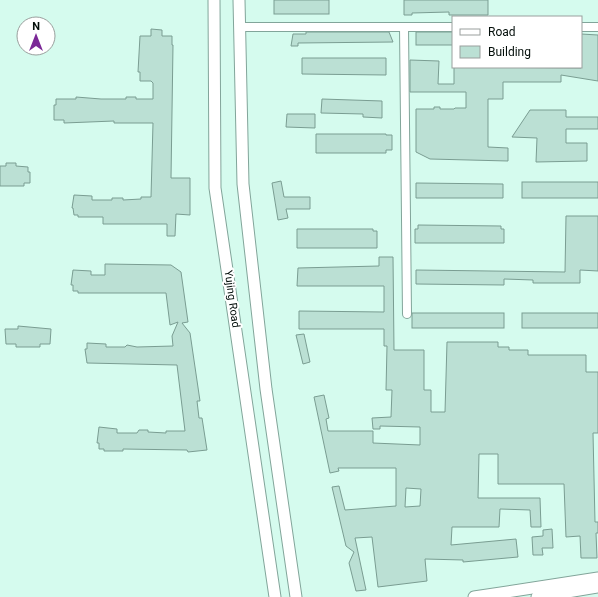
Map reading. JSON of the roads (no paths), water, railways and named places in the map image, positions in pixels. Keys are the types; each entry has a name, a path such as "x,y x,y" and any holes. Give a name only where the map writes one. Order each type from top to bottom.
{"street":[{"name":"Yujing Road","path":"214,0 215,188 275,597"},
{"path":"239,0 243,184 266,389 296,597"},
{"path":"239,27 452,27"},
{"path":"404,27 407,314"},
{"path":"582,27 598,28"},
{"path":"474,597 598,578"},
{"path":"537,597 598,587"}]}
